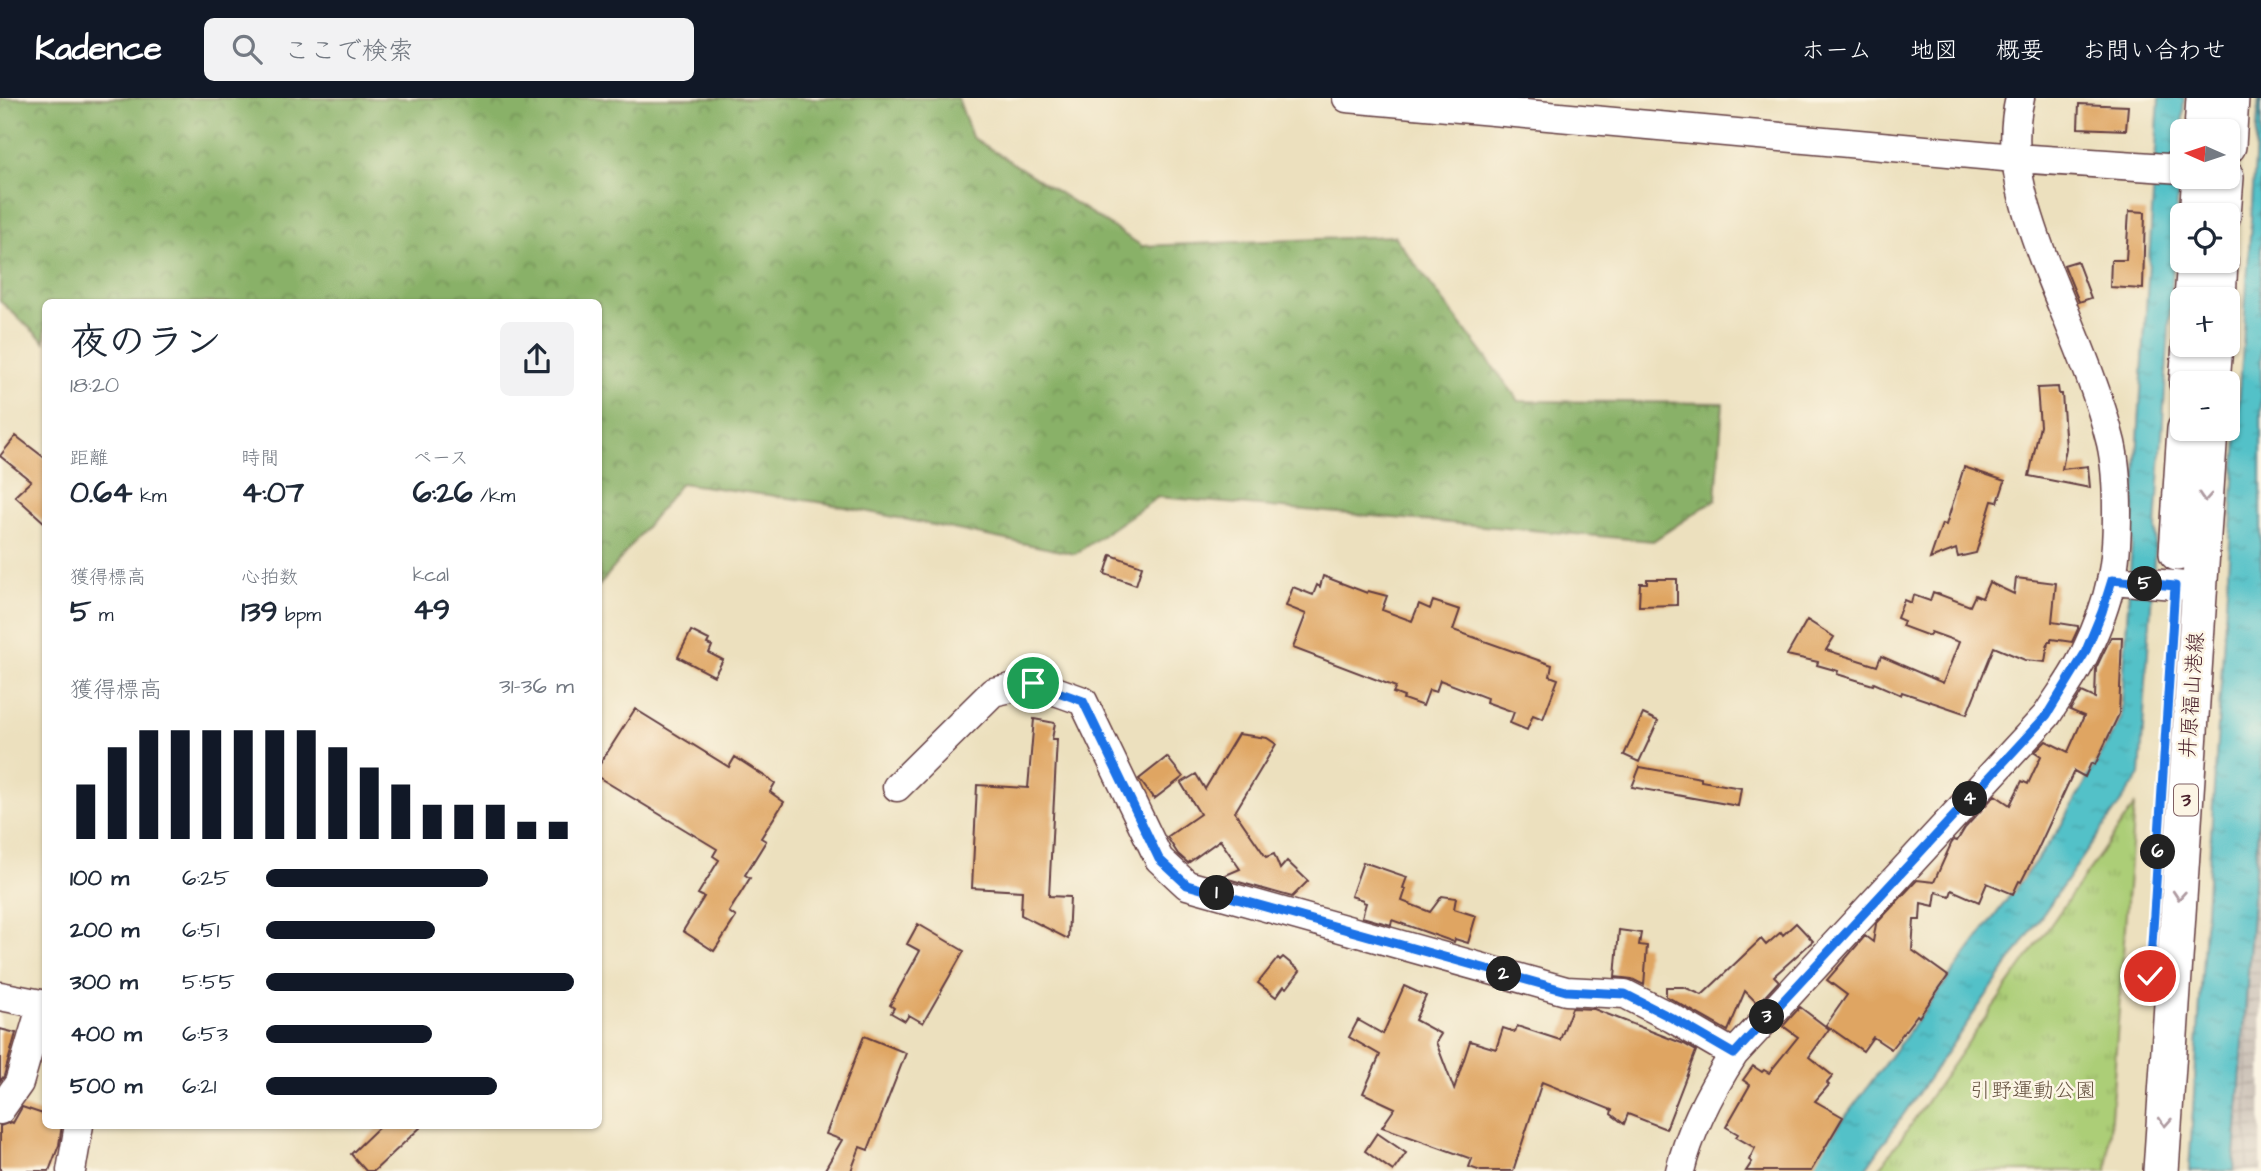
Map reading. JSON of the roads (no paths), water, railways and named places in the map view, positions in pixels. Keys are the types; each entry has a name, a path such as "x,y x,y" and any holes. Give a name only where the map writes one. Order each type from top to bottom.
{"main road":[{"path":"2203,119 2204,98"},
{"path":"2230,119 2231,98"},
{"name":"井原福山港線","path":"2161,1171 2184,441"},
{"name":"井原福山港線","path":"2137,1171 2178,586 2208,441"}],"street":[{"path":"1348,98 2015,158 2170,168"},
{"path":"1680,1171 1683,1157 1711,1091 1734,1054 2047,715 2085,653 2116,581 2117,490 2112,445 2019,184 2015,158 2016,113 2020,98"},
{"path":"2116,581 2178,586"},
{"path":"897,787 993,692 1033,683 1083,701 1159,859 1187,885 1566,991 1625,994 1734,1054"},
{"path":"0,996 42,1005"},
{"path":"0,1110 19,1083 42,1011"},
{"path":"71,1171 78,1129"}],"water":[{"path":"2159,98 2184,98 2183,119 2170,119 2170,189 2178,189 2177,203 2170,203 2170,273 2173,273 2140,775 1864,1171 1805,1171 2058,831 2121,719"},
{"path":"2261,98 2261,785 2234,1171 2189,1171 2237,441 2240,441 2240,389"}],"park label":[{"name":"引野運動公園","path":"2033,1090"}]}
